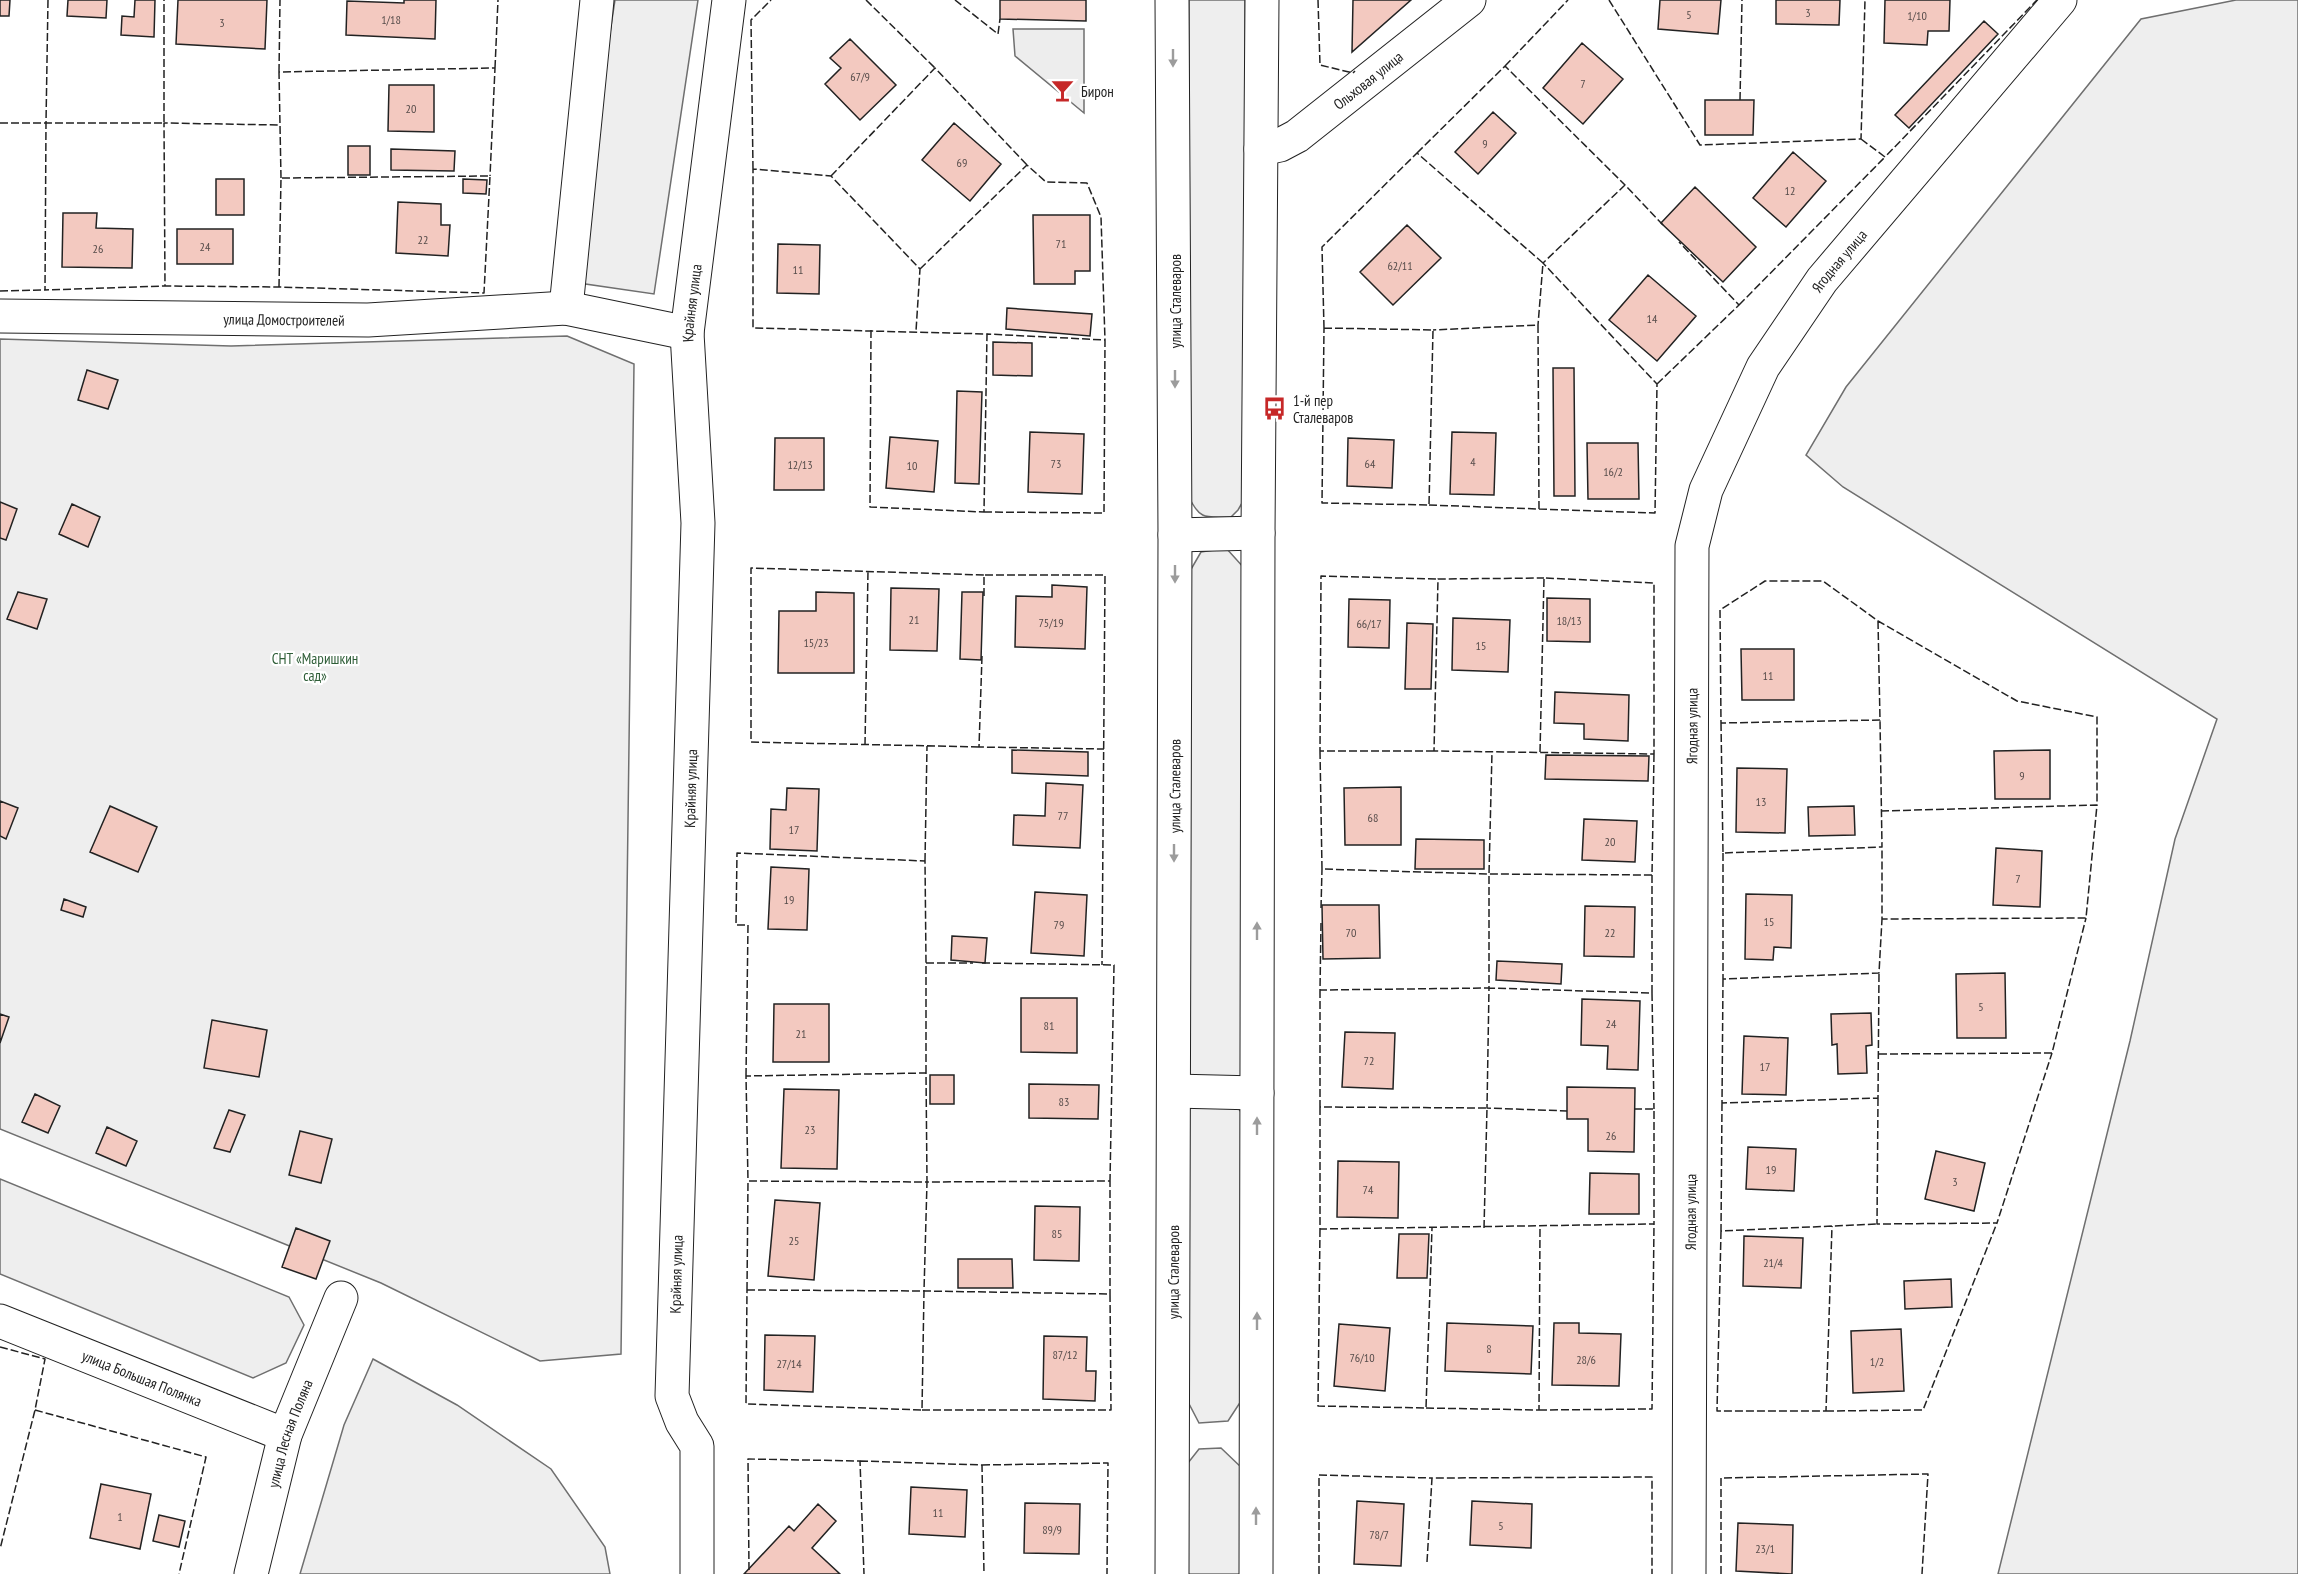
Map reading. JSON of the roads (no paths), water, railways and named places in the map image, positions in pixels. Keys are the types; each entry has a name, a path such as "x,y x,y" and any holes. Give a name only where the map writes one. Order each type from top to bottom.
{"street":[{"path":"566,308 597,0"},
{"name":"Крайняя улица","path":"697,1574 697,1446 682,1422 672,1396 698,522 687,333 729,0"},
{"name":"улица Сталеваров","path":"1172,0 1175,535 1172,1574"},
{"path":"1256,1574 1258,533 1262,0"},
{"name":"Ольховая улица","path":"1261,149 1280,146 1297,136 1469,0"},
{"name":"Ягодная улица","path":"1689,1574 1692,546 1706,490 1763,367 1822,280 2060,0"},
{"name":"улица Домостроителей","path":"0,316 368,320 566,308 687,333"},
{"path":"1175,535 1258,533"},
{"path":"1174,1091 1257,1093"},
{"name":"улица Лесная Поляна","path":"251,1574 285,1435 341,1298"},
{"name":"улица Большая Полянка","path":"0,1321 285,1435"}],"place":[{"name":"Бирон","path":"1063,91"},
{"name":"1-й пер Сталеваров","path":"1275,409"}],"park label":[{"name":"СНТ «Маришкин сад»","path":"315,666"}]}
